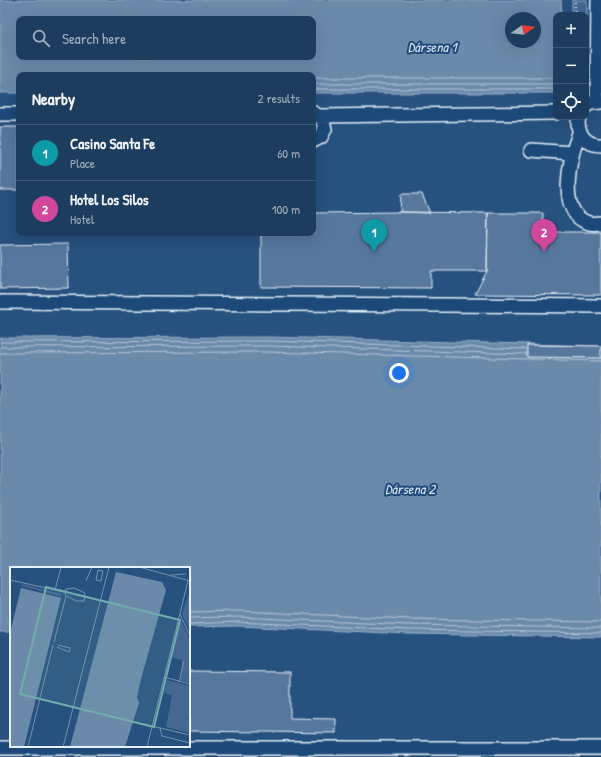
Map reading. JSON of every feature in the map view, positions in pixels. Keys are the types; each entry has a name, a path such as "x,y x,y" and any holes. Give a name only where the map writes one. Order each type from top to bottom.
{"street":[{"path":"595,103 599,52 598,0"},
{"path":"316,140 321,138 325,129 317,114 553,113"},
{"path":"0,114 16,114"},
{"path":"578,120 579,132 589,143 601,145"},
{"path":"579,132 572,153 568,184 571,204 578,217 589,223 601,223"},
{"path":"530,150 572,153"},
{"path":"0,302 601,306"},
{"path":"3,751 277,752 601,748"}],"path":[{"path":"575,0 575,12"}],"shaded area":[{"path":"572,0 587,0 587,12 572,12"}],"water":[{"name":"Dársena 1","path":"0,0 561,0 562,12 553,12 553,93 316,93 316,72 16,72 16,93 0,93"},
{"name":"Dársena 2","path":"268,337 601,346 601,637 409,634 238,626 190,627 190,567 10,567 10,632 0,632 0,338"}],"building":[{"path":"0,127 16,127 16,190 0,190"},
{"path":"401,194 422,194 430,213 400,212"},
{"path":"316,213 488,213 487,271 431,271 431,288 261,287 261,236 316,236"},
{"path":"488,213 543,213 543,232 601,232 601,295 475,294 487,271"},
{"path":"68,244 69,288 0,289 0,245"},
{"path":"527,345 601,346 601,358 527,357"},
{"path":"190,671 290,672 290,718 336,719 336,733 190,731"}],"place":[{"name":"Casino Santa Fe","path":"374,252"},
{"name":"Hotel Los Silos","path":"544,252"}]}
